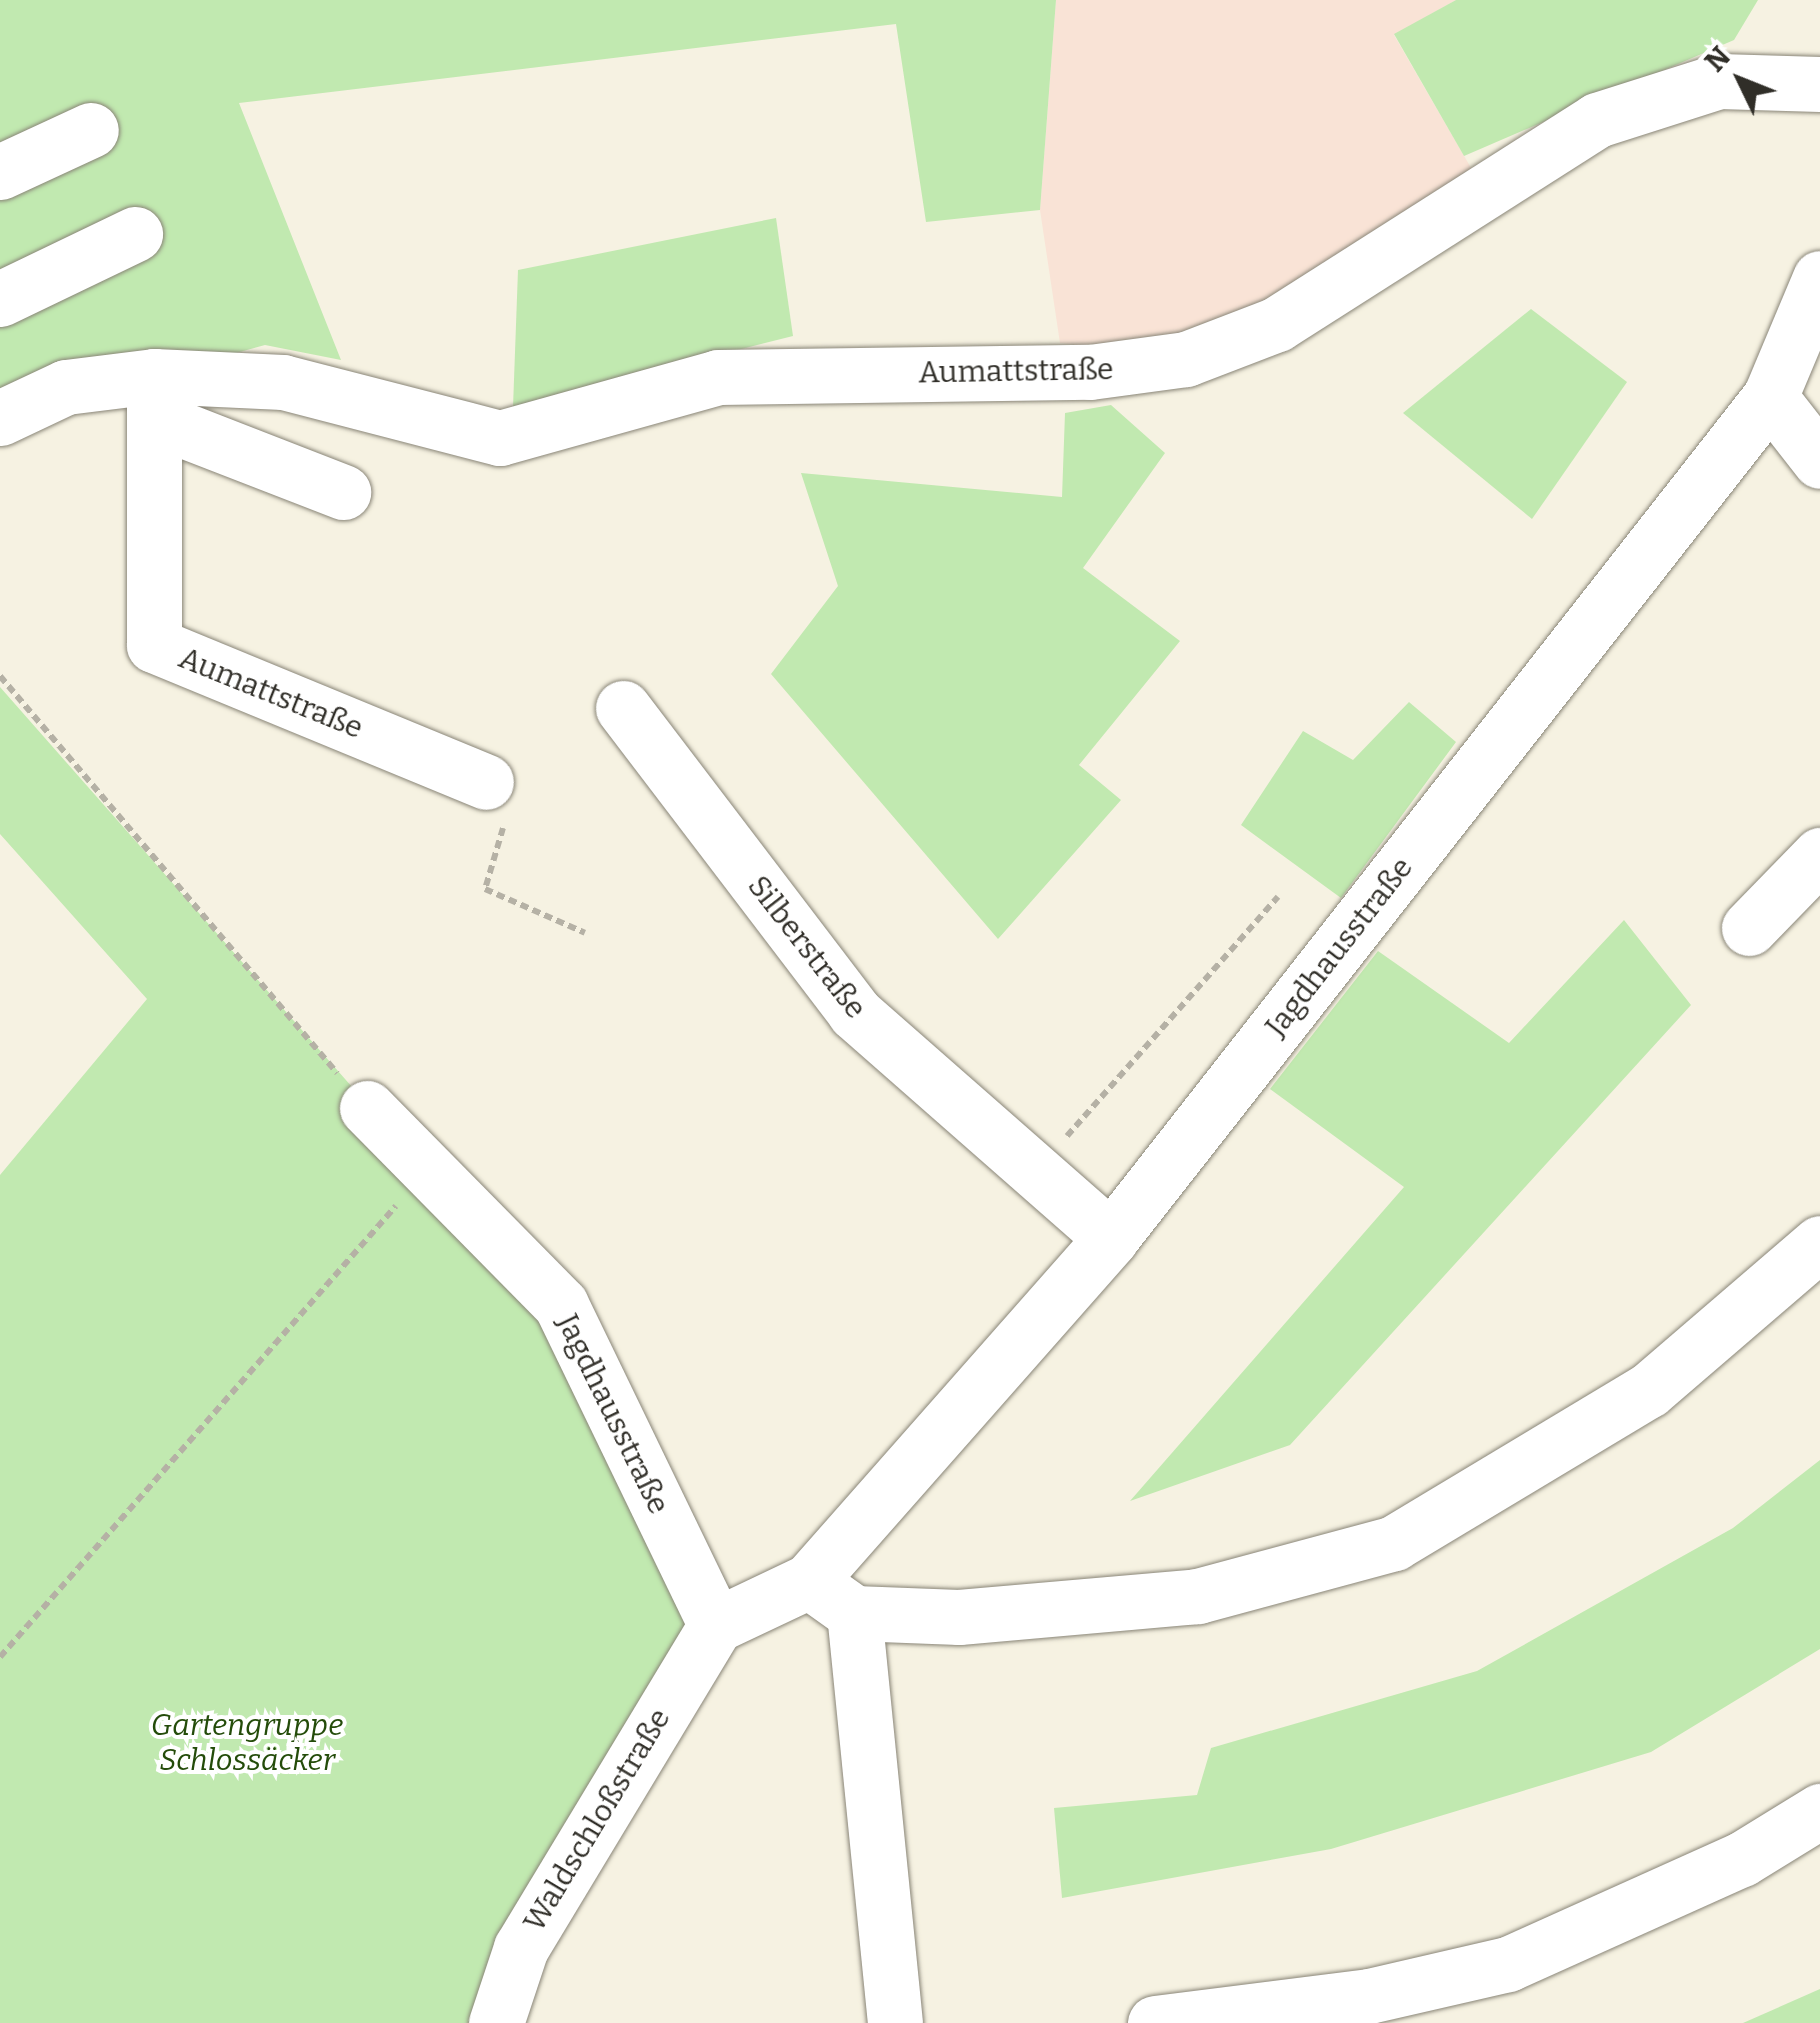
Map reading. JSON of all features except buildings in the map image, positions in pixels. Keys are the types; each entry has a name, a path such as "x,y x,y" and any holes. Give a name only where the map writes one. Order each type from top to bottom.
{"street":[{"name":"Aumattstraße","path":"0,418 66,387 155,398 283,382 500,438 718,377 1090,372 1186,359 1277,324 1597,120 1719,81 1820,84"},
{"path":"0,172 91,130"},
{"path":"0,299 135,234"},
{"name":"Jagdhausstraße","path":"367,1108 560,1305 716,1625 809,1581 1111,1238 1770,397 1820,278"},
{"path":"1770,397 1820,462"},
{"name":"Aumattstraße","path":"155,398 343,492"},
{"name":"Aumattstraße","path":"155,398 154,645 486,782"},
{"name":"Silberstraße","path":"623,708 855,1013 1111,1238"},
{"path":"1749,928 1820,855"},
{"path":"809,1581 854,1613 959,1617 1198,1596 1394,1543 1649,1390 1820,1243"},
{"path":"854,1613 895,2023"},
{"name":"Waldschloßstraße","path":"496,2023 521,1948 716,1625"},
{"path":"1155,2023 1369,1996 1508,1964 1707,1876 1820,1811"}],"path":[{"path":"0,676 367,1108"},
{"path":"486,782 505,833 485,890 584,933"},
{"path":"1036,1171 1278,897"},
{"path":"0,1656 428,1172"}],"shaded area":[{"path":"1056,0 1456,0 1394,35 1485,192 1186,359 1060,343 1040,210"}],"green space":[{"path":"0,0 1056,0 1040,210 926,222 896,24 239,103 341,360 265,345 0,418"},
{"path":"1456,0 1758,0 1734,40 1464,156 1394,34"},
{"path":"776,218 793,336 513,407 518,270"},
{"path":"1531,309 1627,382 1532,519 1403,413"},
{"path":"1111,405 1165,453 1083,568 1180,641 1079,765 1121,800 998,939 771,674 838,586 801,473 1062,497 1065,413"},
{"name":"Gartengruppe Schlossäcker","path":"0,687 544,1305 692,1627 474,2023 0,2023 0,1175 147,999 0,834"},
{"path":"1409,702 1456,742 1341,898 1241,825 1303,731 1353,760"},
{"path":"1624,920 1691,1005 1290,1445 1130,1501 1404,1187 1270,1089 1378,951 1509,1043"},
{"path":"1820,1460 1820,1649 1651,1752 1331,1849 1062,1898 1054,1808 1197,1795 1211,1748 1477,1671 1733,1528"},
{"path":"1820,1989 1820,2023 1743,2023"}]}
